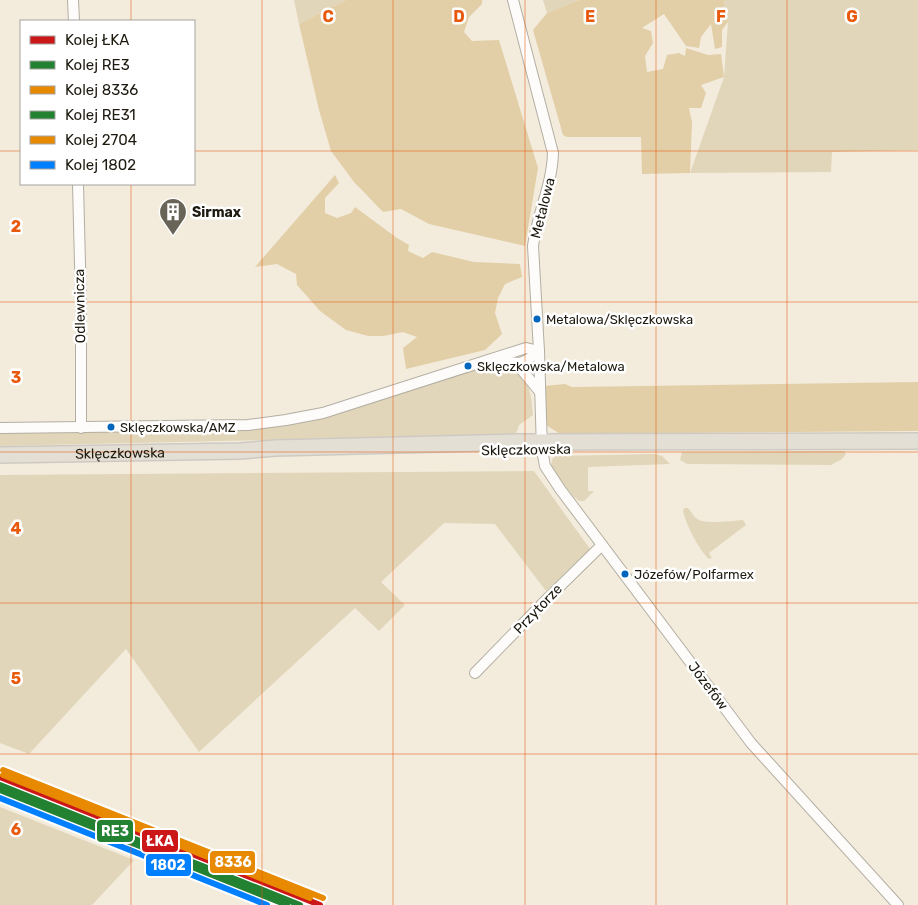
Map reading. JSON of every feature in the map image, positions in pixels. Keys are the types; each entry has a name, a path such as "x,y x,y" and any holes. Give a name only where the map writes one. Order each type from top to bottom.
{"main road":[{"name":"Sklęczkowska","path":"0,454 240,451 286,453 786,440 812,442 918,441"}],"street":[{"path":"73,0 74,20"},
{"name":"Metalowa","path":"513,0 554,154 549,188 535,228 533,246 542,446"},
{"name":"Odlewnicza","path":"78,185 81,304 81,428"},
{"path":"0,428 248,425 286,420 323,413 468,366 494,360 526,348 539,352"},
{"path":"494,360 524,363 539,352"},
{"path":"516,363 540,392"},
{"name":"Józefów","path":"542,446 545,466 560,489 752,743 898,905"},
{"name":"Przytorze","path":"475,674 602,545"}],"shaded area":[{"path":"294,0 346,0 299,24"},
{"path":"346,0 482,0 482,4 469,17 464,32 472,41 499,40 538,168 525,246 429,224 401,209 383,212 354,182 331,151 319,110 299,24"},
{"path":"543,0 579,0 547,13"},
{"path":"579,0 725,0 723,11 728,22 722,30 722,47 715,49 711,24 701,37 699,48 686,46 664,14 642,28 651,31 653,43 645,56 647,72 663,69 667,55 679,53 685,56 686,48 708,55 721,54 724,77 701,85 706,93 701,108 689,108 692,122 690,173 642,174 641,137 567,137 563,135 533,30 547,13"},
{"path":"725,0 918,0 918,150 832,152 831,172 690,173 724,77 728,22 723,11"},
{"path":"335,175 339,183 325,198 325,213 337,218 351,213 355,207 409,245 408,251 423,258 432,252 474,262 520,264 522,277 505,284 498,298 495,313 502,334 485,350 406,369 403,348 417,337 403,332 383,336 368,336 346,330 320,311 297,285 296,274 277,264 255,267"},
{"path":"502,365 518,373 523,378 531,398 533,415 519,425 515,437 446,436 0,446 0,431 176,428 334,414 484,367"},
{"path":"918,382 918,431 560,434 546,425 544,386 565,384 572,387"},
{"path":"844,451 846,454 842,459 831,465 687,464 680,460 682,452"},
{"path":"655,454 662,456 670,464 588,467 588,491 594,491 584,501 579,501 574,497 551,469 552,459 556,456"},
{"path":"534,471 590,549 546,591 495,524 444,523 381,582 405,605 379,631 355,608 199,752 126,649 29,754 0,743 0,475"},
{"path":"688,508 699,520 720,522 743,520 746,525 709,553 712,558 709,559 701,550 689,528 683,510"},
{"path":"0,807 134,860 92,905 0,905"}],"rail line":[{"name":"8336","path":"3,770 323,898"},
{"name":"2704","path":"3,775 310,898"},
{"name":"ŁKA","path":"0,777 320,905"},
{"name":"RE3","path":"0,785 300,905"},
{"name":"RE31","path":"0,790 287,905"},
{"name":"1802","path":"0,798 267,905"}],"place":[{"name":"Sirmax","path":"173,236"},
{"name":"Metalowa/Sklęczkowska","path":"537,319"},
{"name":"Sklęczkowska/Metalowa","path":"468,366"},
{"name":"Sklęczkowska/AMZ","path":"111,427"},
{"name":"Józefów/Polfarmex","path":"625,574"}]}
